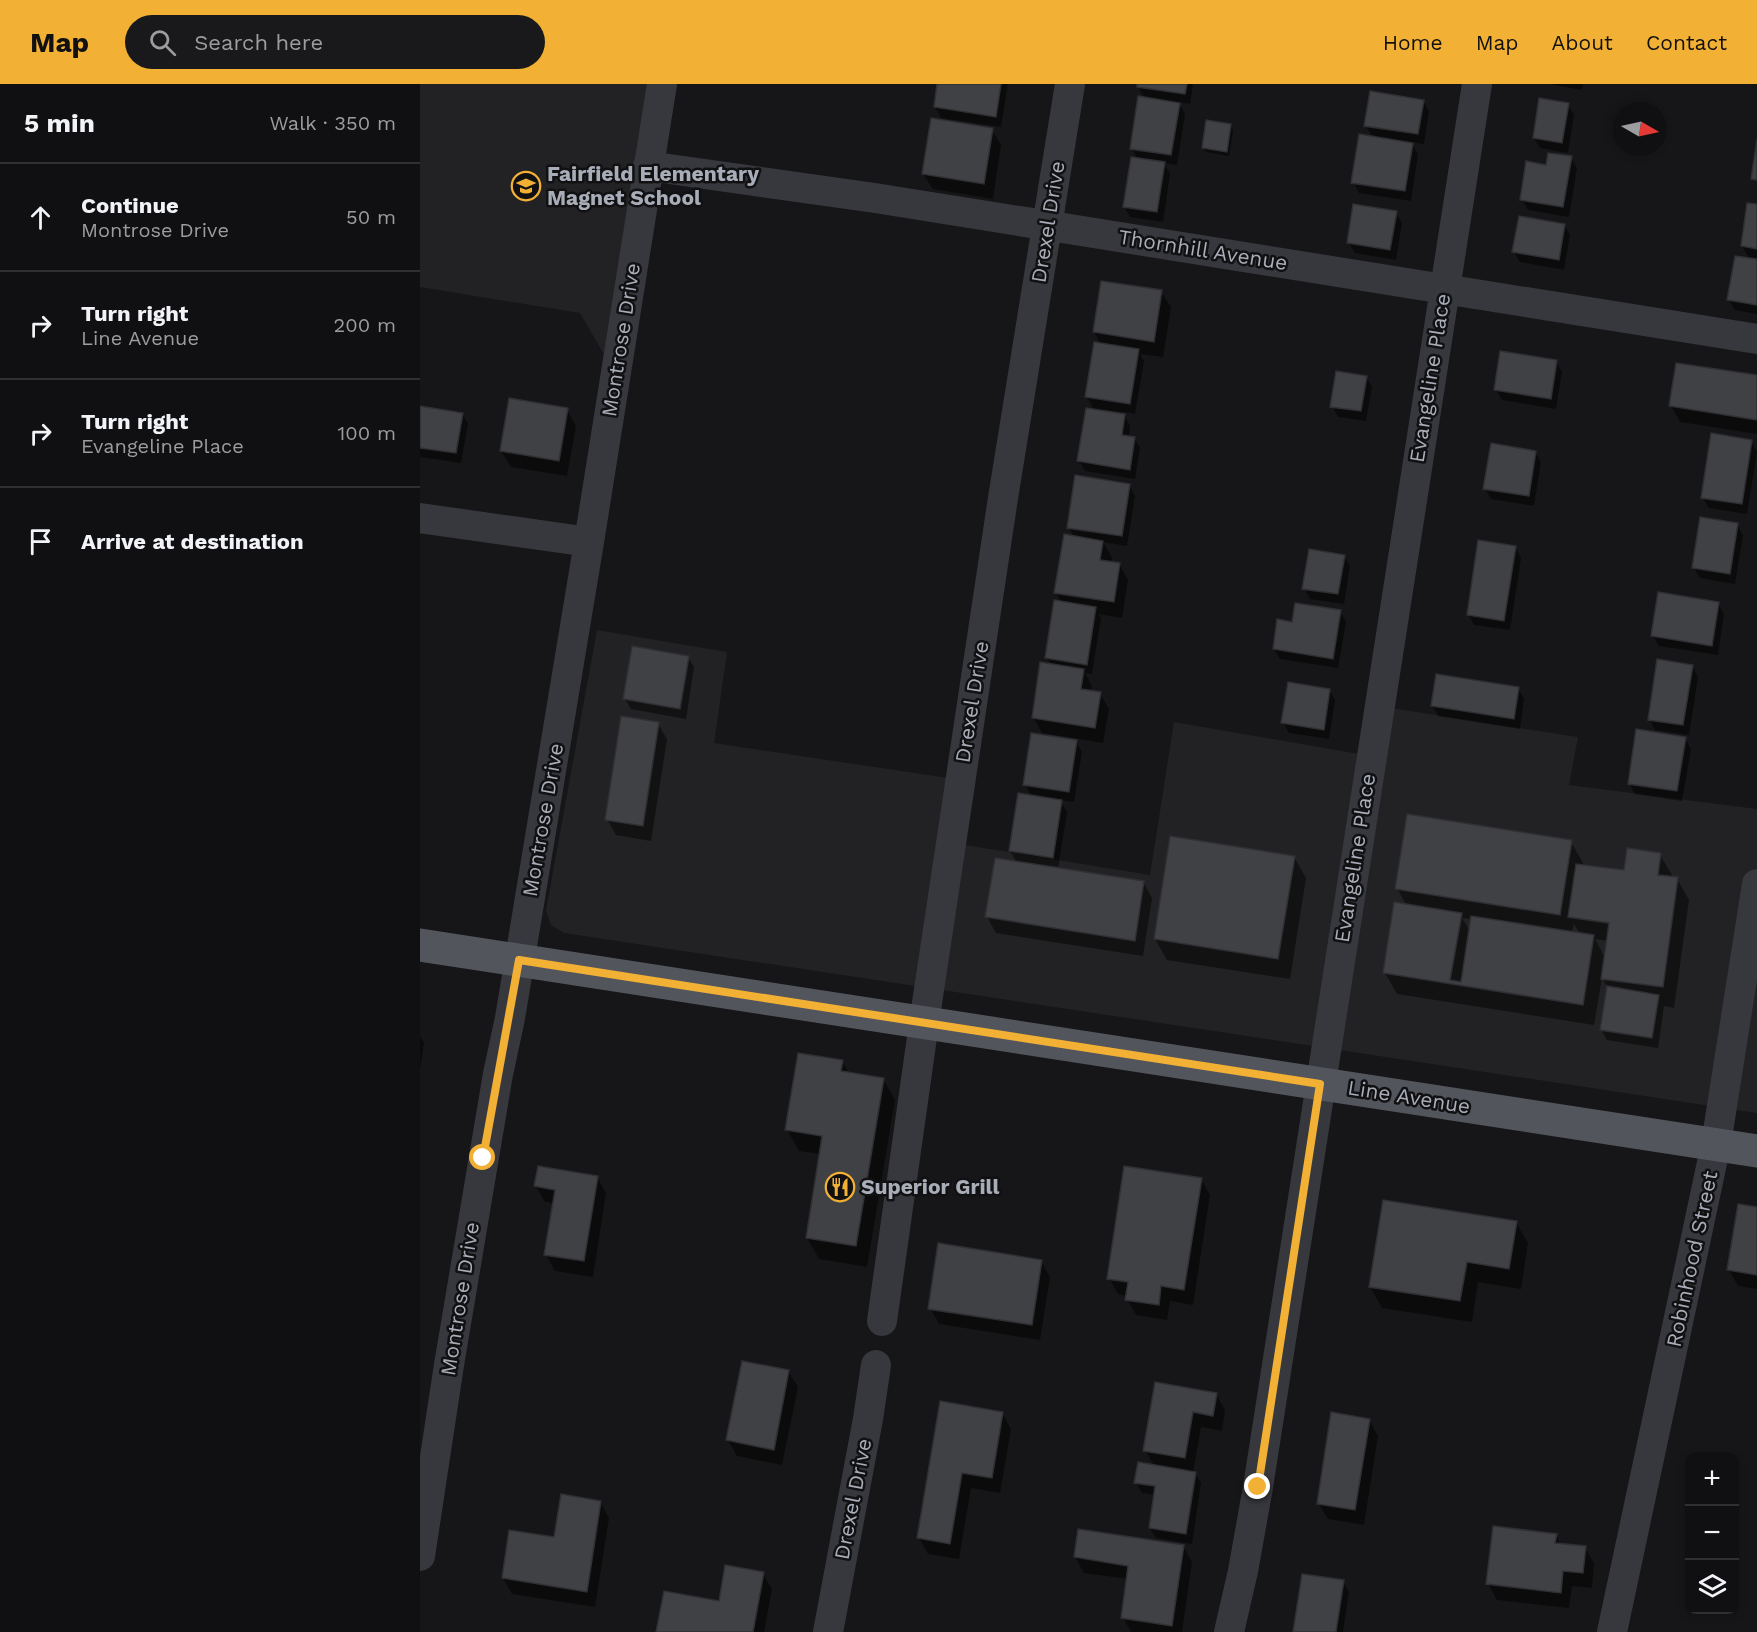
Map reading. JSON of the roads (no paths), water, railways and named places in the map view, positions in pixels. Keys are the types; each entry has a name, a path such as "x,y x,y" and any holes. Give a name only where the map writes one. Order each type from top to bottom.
{"main road":[{"name":"Line Avenue","path":"420,945 1757,1151"}],"street":[{"name":"Montrose Drive","path":"420,1556 451,1354 498,1074 510,1018 589,542 662,84"},
{"name":"Drexel Drive","path":"882,1321 1003,498 1070,84"},
{"name":"Evangeline Place","path":"1229,1632 1258,1487 1477,84"},
{"name":"Thornhill Avenue","path":"648,166 875,198 1757,339"},
{"path":"420,518 589,542"},
{"name":"Robinhood Street","path":"1612,1632 1716,1144 1757,884"},
{"name":"Drexel Drive","path":"828,1632 876,1365"}],"place":[{"name":"Fairfield Elementary Magnet School","path":"526,186"},
{"name":"Superior Grill","path":"840,1187"}]}
